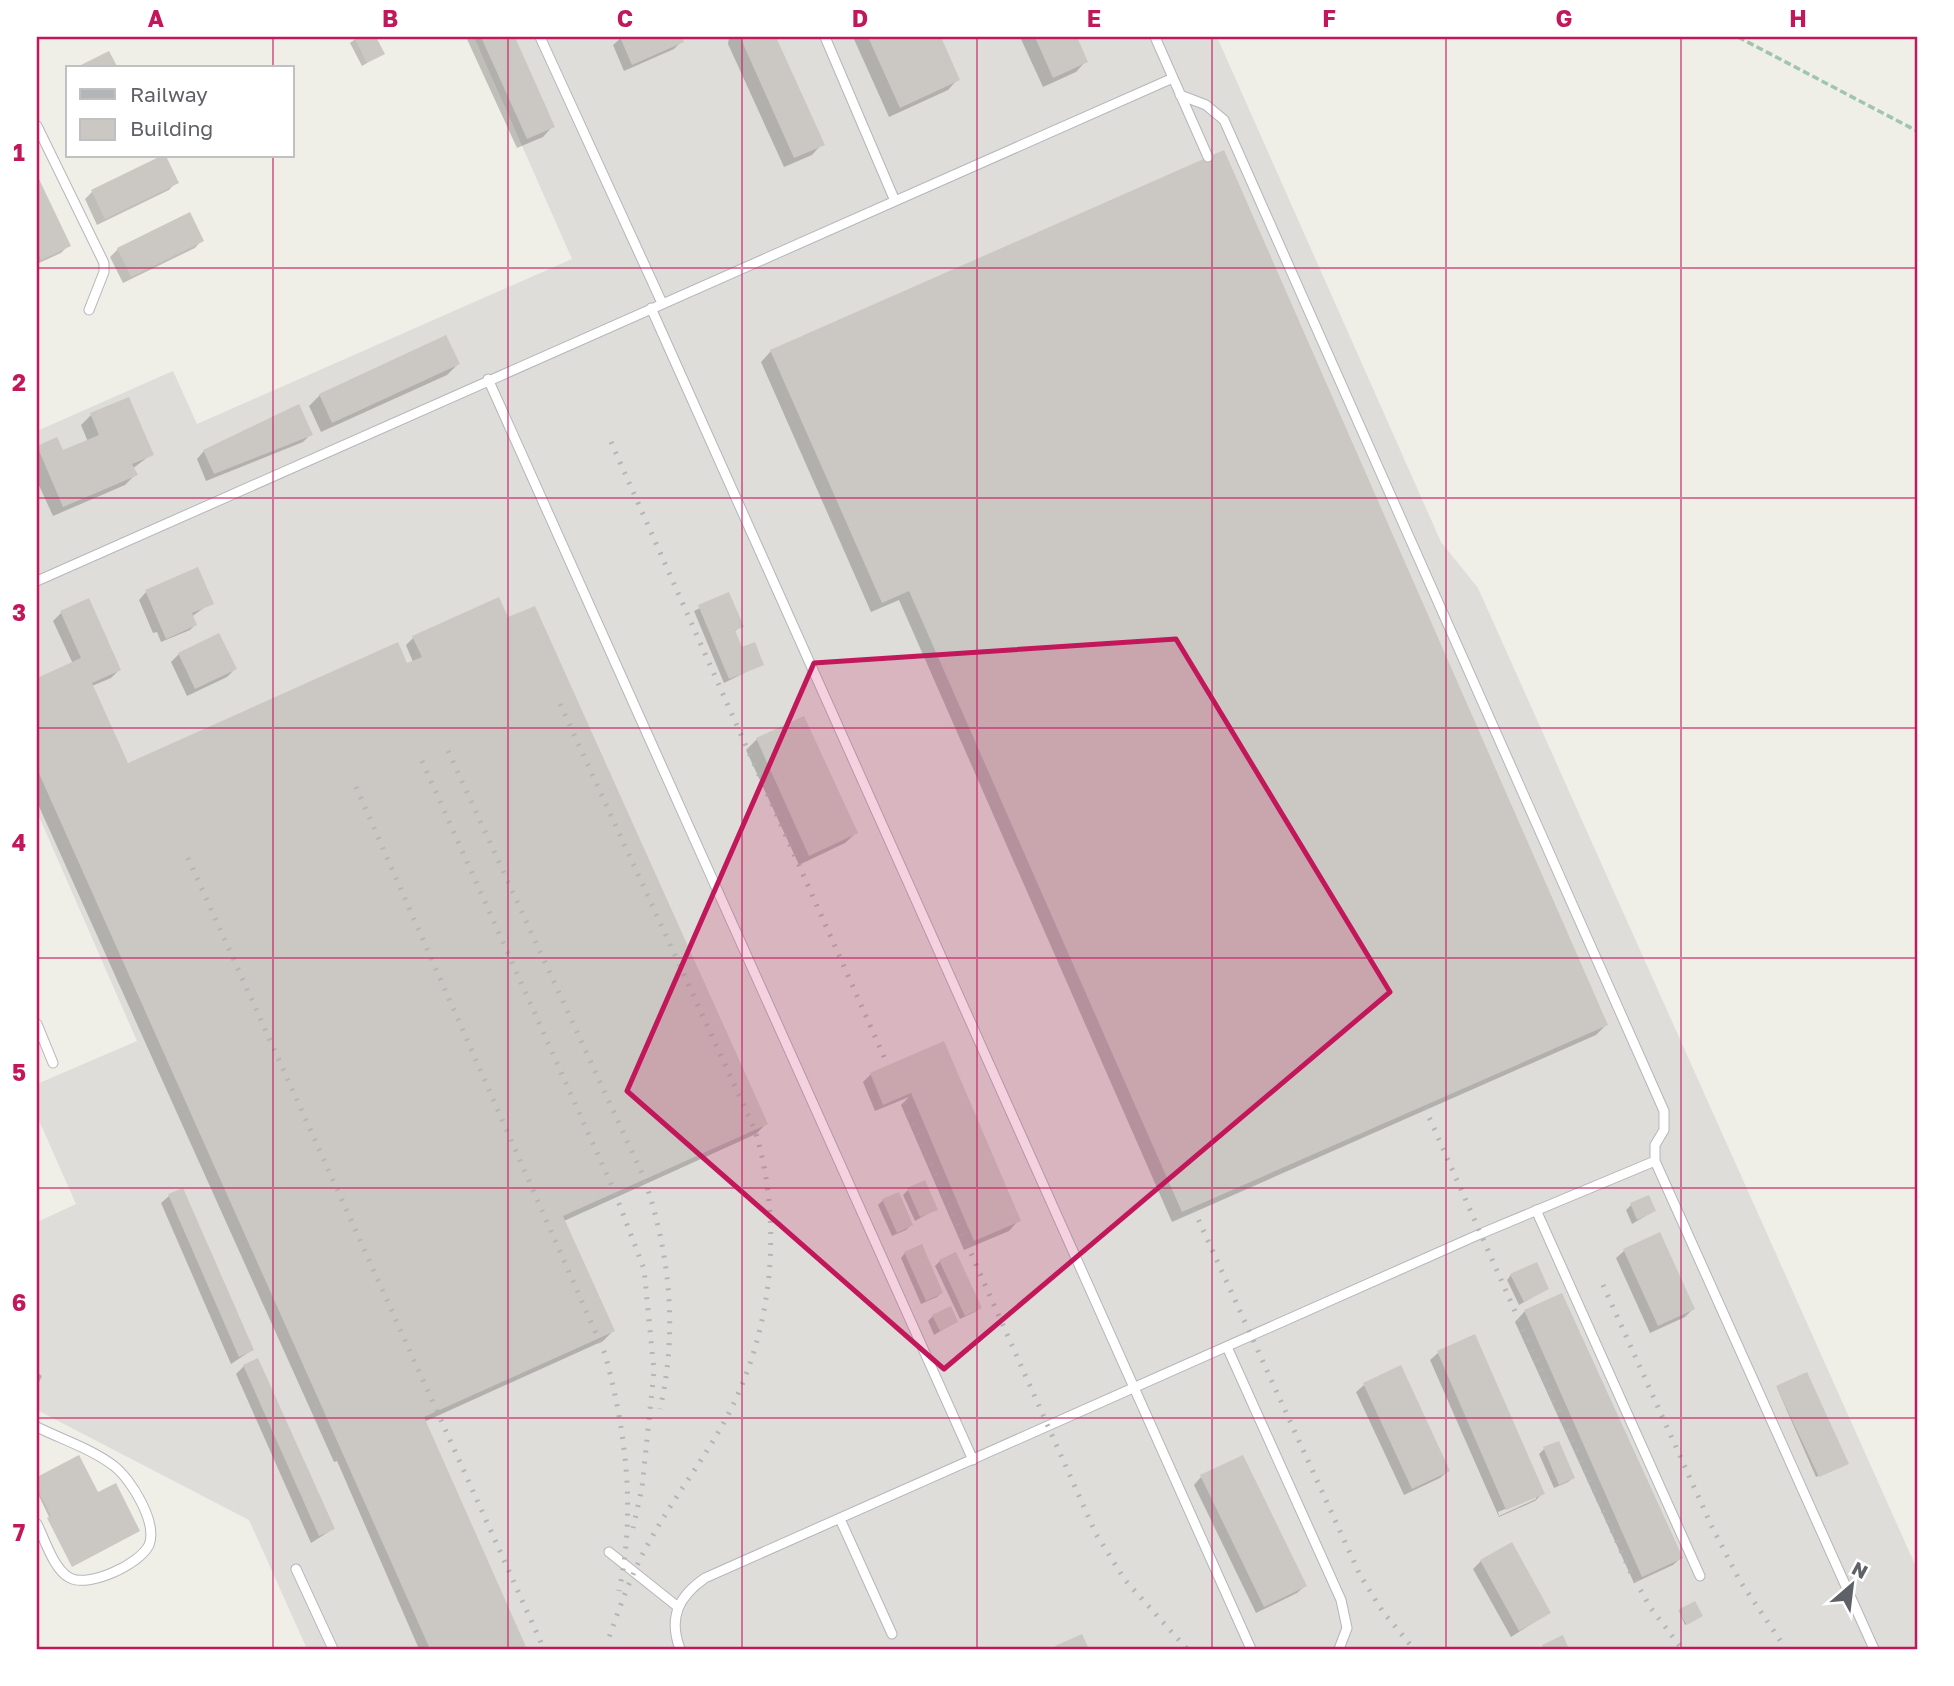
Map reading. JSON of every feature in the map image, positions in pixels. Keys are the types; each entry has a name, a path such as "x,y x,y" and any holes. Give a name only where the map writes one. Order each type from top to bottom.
{"lane":[{"path":"540,37 662,303"},
{"path":"825,37 895,201"},
{"path":"1155,37 1208,157"},
{"path":"37,582 488,379 1173,78"},
{"path":"1181,95 1206,105 1224,120 1664,1111 1664,1130 1655,1145 1655,1161 1874,1649"},
{"path":"37,127 104,263 104,272 89,310"},
{"path":"651,308 1251,1649"},
{"path":"488,379 972,1461"},
{"path":"37,1024 53,1063"},
{"path":"680,1649 675,1629 678,1608 687,1590 705,1577 1536,1210 1655,1161"},
{"path":"1536,1210 1700,1576"},
{"path":"1227,1348 1341,1600 1347,1629 1339,1649"},
{"path":"37,1427 113,1465 148,1513 151,1534 149,1545 138,1558 99,1579 79,1582 62,1572 37,1524"},
{"path":"839,1519 892,1634"},
{"path":"609,1552 678,1608"},
{"path":"296,1569 333,1649"}],"path":[{"path":"1738,37 1917,131"}],"highlighted area":[{"path":"1176,639 1390,992 944,1369 627,1091 814,663"}],"shaded area":[{"path":"474,37 1217,37 1441,542 1478,588 1917,1569 1917,1649 307,1649 249,1520 37,1410 37,1222 76,1204 37,1116 37,1084 137,1041 37,812 37,431 173,371 197,424 572,259"}],"building":[{"path":"354,37 376,37 385,54 367,63"},
{"path":"481,37 515,37 555,127 527,139"},
{"path":"620,37 682,37 684,42 632,65"},
{"path":"740,37 776,37 825,145 794,158"},
{"path":"868,37 941,37 960,80 900,108"},
{"path":"1035,37 1077,37 1088,62 1053,78"},
{"path":"109,51 117,66 79,66"},
{"path":"1224,150 1608,1025 1182,1212 909,591 882,603 770,350"},
{"path":"157,158 167,158 179,183 105,219 91,190"},
{"path":"37,175 71,246 41,260 37,251"},
{"path":"190,212 204,241 131,277 117,248"},
{"path":"446,335 460,364 332,423 319,394"},
{"path":"129,397 154,455 132,464 138,475 63,507 37,446 57,437 63,450 99,435 90,413"},
{"path":"299,404 313,435 214,474 203,450"},
{"path":"198,567 214,604 192,613 197,625 166,639 145,590"},
{"path":"729,592 744,627 735,630 742,647 755,642 764,665 729,679 698,605"},
{"path":"499,597 508,617 535,606 768,1124 563,1216 615,1331 424,1417 527,1649 430,1649 37,769 37,678 81,658 60,611 89,598 121,670 92,683 128,763 398,642 407,663 422,657 412,636"},
{"path":"219,633 237,669 195,689 178,653"},
{"path":"804,716 858,833 809,856 756,738"},
{"path":"944,1041 1021,1221 974,1241 911,1093 883,1105 870,1073"},
{"path":"925,1180 938,1210 920,1217 907,1188"},
{"path":"183,1188 254,1350 239,1357 168,1194"},
{"path":"899,1192 913,1225 897,1233 882,1199"},
{"path":"1649,1195 1656,1211 1637,1220 1630,1203"},
{"path":"1660,1232 1695,1309 1658,1326 1623,1249"},
{"path":"922,1244 943,1293 926,1301 904,1252"},
{"path":"956,1252 982,1308 965,1316 939,1260"},
{"path":"1537,1262 1549,1289 1524,1302 1510,1274"},
{"path":"1562,1293 1683,1558 1642,1577 1524,1310"},
{"path":"951,1306 958,1322 940,1331 932,1315"},
{"path":"1475,1334 1545,1494 1506,1510 1437,1351"},
{"path":"258,1358 335,1529 319,1536 243,1365"},
{"path":"1401,1365 1450,1471 1412,1489 1363,1383"},
{"path":"1807,1372 1849,1464 1819,1477 1776,1386"},
{"path":"1559,1441 1575,1478 1559,1485 1543,1447"},
{"path":"79,1455 98,1492 116,1483 140,1531 72,1567 47,1518 51,1516 37,1488 37,1477"},
{"path":"1243,1455 1307,1586 1264,1607 1200,1475"},
{"path":"1512,1542 1551,1613 1519,1631 1480,1560"},
{"path":"1695,1601 1703,1616 1687,1625 1678,1610"},
{"path":"1082,1634 1089,1649 1056,1649 1055,1646"},
{"path":"1563,1635 1569,1649 1544,1649 1542,1645"}],"railway":[{"path":"611,442 885,1059"},
{"path":"560,704 755,1130 769,1199 771,1234 765,1304 758,1339 747,1372 724,1422 645,1549 608,1640"},
{"path":"448,751 644,1178 660,1235 668,1292 669,1351 660,1409"},
{"path":"422,761 615,1193 644,1269 654,1371 642,1488 633,1528"},
{"path":"356,787 605,1354 623,1442 628,1502 619,1591"},
{"path":"188,858 544,1649"},
{"path":"904,1103 1096,1534 1125,1580 1187,1649"},
{"path":"1425,1108 1630,1571 1650,1607 1682,1649"},
{"path":"1194,1210 1360,1575 1383,1612 1414,1649"},
{"path":"1603,1285 1712,1527 1740,1581 1786,1649"}]}
